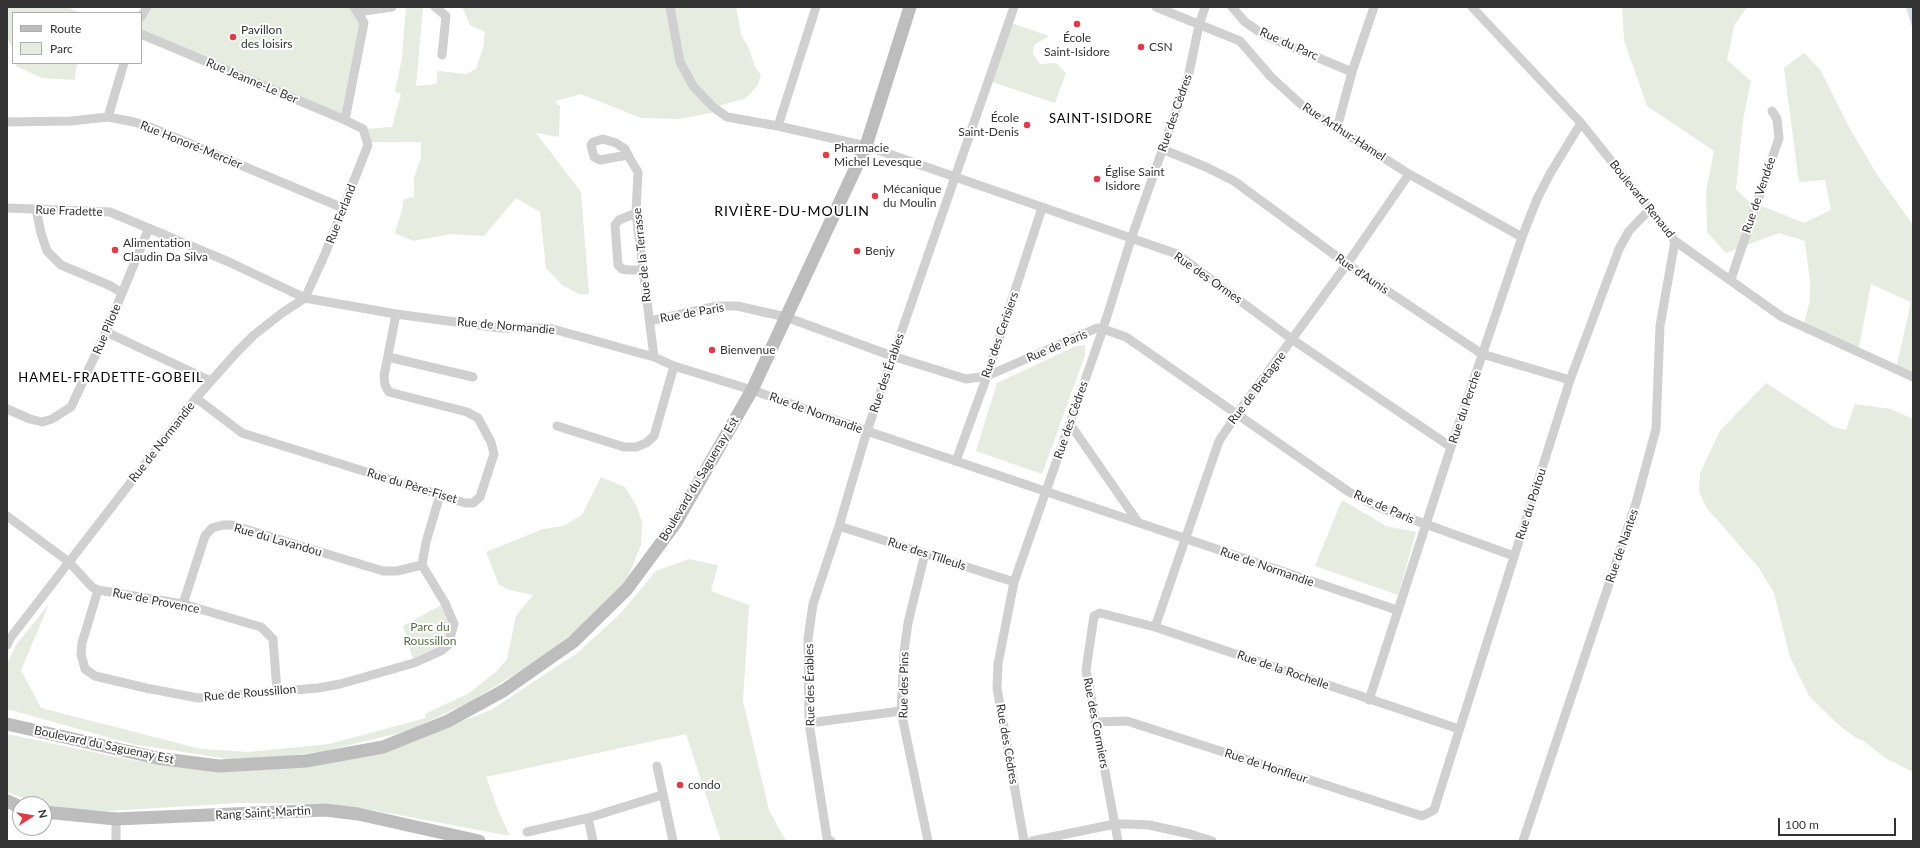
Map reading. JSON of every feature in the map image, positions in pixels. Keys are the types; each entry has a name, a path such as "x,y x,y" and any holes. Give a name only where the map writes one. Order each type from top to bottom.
{"main road":[{"name":"Boulevard du Saguenay Est","path":"7,724 157,758 218,766 306,761 383,747 448,721 503,691 573,642 627,589 675,524 752,390 866,146 910,7"},
{"name":"Rang Saint-Martin","path":"52,813 116,819 324,810 358,814 479,841"}],"street":[{"path":"345,120 364,23 356,9 392,7"},
{"path":"435,7 446,16 442,55"},
{"name":"Rue des Ormes","path":"670,7 680,62 693,86 712,107 727,117 778,126 866,146 1177,254 1292,340 1451,447"},
{"path":"778,126 816,7"},
{"name":"Rue des Érables","path":"830,841 827,838 809,723 808,640 813,604 892,356 1014,7"},
{"name":"Rue Arthur-Hamel","path":"1156,7 1240,41 1271,77 1305,108 1409,174 1522,237"},
{"name":"Rue des Cèdres","path":"1024,841 998,688 998,664 1014,582 1070,424 1131,239 1189,73 1199,25 1206,7"},
{"name":"Rue du Parc","path":"1232,7 1245,22 1264,35 1352,72"},
{"path":"1337,128 1352,72 1374,7"},
{"name":"Boulevard Renaud","path":"1472,7 1581,123 1675,241 1731,279 1782,318 1913,377"},
{"name":"Rue Jeanne-Le Ber","path":"142,34 363,129"},
{"path":"108,117 124,64"},
{"name":"Rue de Vendée","path":"1731,279 1779,138 1777,119 1772,111"},
{"name":"Rue Honoré-Mercier","path":"7,122 71,122 108,117 150,127 343,208"},
{"name":"Rue du Perche","path":"1369,700 1397,610 1522,237 1537,199 1551,172 1581,123"},
{"name":"Rue Ferland","path":"305,298 325,254 368,145 363,129"},
{"name":"Rue d'Aunis","path":"1162,149 1206,167 1234,181 1347,264 1482,354 1570,380"},
{"name":"Rue de la Terrasse","path":"628,155 638,172 636,213 654,357"},
{"name":"Rue de Bretagne","path":"1155,627 1184,539 1219,441 1236,414 1347,264 1409,174"},
{"name":"Rue Fradette","path":"7,208 110,212 229,262 305,298"},
{"name":"Rue des Cerisiers","path":"956,461 987,376 1042,208"},
{"path":"36,209 41,233 47,250 61,265 111,286 122,293"},
{"name":"Rue du Poitou","path":"1434,810 1570,380 1619,249 1629,231 1650,209"},
{"path":"636,213 619,220 615,225 618,265 622,269 643,270"},
{"name":"Rue Pilote","path":"7,409 30,419 42,422 52,420 71,407 106,332 149,228"},
{"name":"Rue de Nantes","path":"1523,841 1636,503 1656,429 1660,326 1675,241"},
{"name":"Rue de Normandie","path":"8,639 196,398 254,335 282,313 305,298 396,314 500,328 549,328 654,357 674,366 752,390 867,431 1397,610"},
{"name":"Rue de Paris","path":"650,321 717,306 737,306 786,317 892,356 966,379 987,376 1097,328 1102,329 1126,337 1349,492 1378,507 1514,556"},
{"name":"Rue du Père-Fiset","path":"196,398 242,433 440,496 465,503 473,503 480,497 494,454 491,442 478,418 468,412 389,392 385,385 384,376 396,314"},
{"path":"106,332 211,381"},
{"path":"388,357 474,377"},
{"path":"557,426 624,447 636,447 646,443 654,436 674,366"},
{"path":"1070,424 1138,522"},
{"path":"422,565 426,542 440,496"},
{"name":"Rue de Provence","path":"7,516 68,562 92,587 98,590 183,604 261,627 273,639 277,691"},
{"name":"Rue du Lavandou","path":"183,604 205,536 212,528 223,525 232,525 383,571 397,571 422,565"},
{"name":"Rue des Tilleuls","path":"839,526 1014,582"},
{"name":"Rue des Pins","path":"925,554 905,645 900,711 928,841"},
{"name":"Rue de Roussillon","path":"98,590 82,643 81,654 85,669 95,676 198,698 340,684 414,663 441,651 448,645 454,624 445,603 422,565"},
{"name":"Rue des Cormiers","path":"1105,615 1100,613 1094,616 1086,670 1118,841"},
{"name":"Rue de la Rochelle","path":"1105,615 1155,627 1459,729"},
{"path":"809,723 900,711"},
{"name":"Rue de Honfleur","path":"1095,722 1127,721 1422,816 1434,810"},
{"path":"657,766 673,841"},
{"path":"528,832 588,818 662,795"},
{"path":"588,818 593,841"},
{"path":"116,819 116,841"},
{"path":"1032,841 1116,824 1149,825 1190,834 1212,841"}],"green space":[{"path":"7,7 67,7 78,12 12,12 12,46 7,39"},
{"path":"147,7 354,7 364,23 345,120 142,34 142,15"},
{"path":"406,7 423,7 416,86 437,84 437,72 440,71 466,74 476,69 483,48 485,32 470,25 462,7 736,7 741,34 750,51 755,67 761,75 758,85 745,99 713,107 711,113 680,119 641,118 581,94 555,101 560,106 559,137 536,133 581,192 589,294 579,294 562,285 546,268 540,212 516,198 484,236 451,234 413,241 395,233 403,207 403,202 405,199 414,197 414,178 421,157 421,142 368,142 363,129 392,127 401,94 395,92 402,58"},
{"path":"1622,7 1747,7 1734,26 1727,60 1751,81 1743,120 1736,189 1747,200 1804,223 1831,210 1825,180 1799,182 1784,68 1804,53 1821,71 1851,131 1876,173 1913,225 1913,377 1896,369 1911,302 1871,284 1858,352 1803,327 1810,300 1810,282 1805,241 1779,233 1726,253 1707,232 1706,192 1714,151 1647,106 1624,40"},
{"path":"1009,22 1049,36 1034,45 1033,54 1040,64 1056,63 1066,73 1055,103 989,81"},
{"path":"17,64 78,64 76,68 75,80 42,78 16,66"},
{"path":"1085,345 1085,355 1042,474 976,451 997,383 1076,346"},
{"path":"1766,383 1834,427 1846,430 1855,404 1891,409 1913,419 1913,772 1887,759 1862,740 1858,739 1841,727 1809,696 1790,657 1774,593 1759,568 1706,507 1699,492 1700,473 1720,431"},
{"path":"601,477 625,487 637,507 642,523 641,545 626,581 585,623 547,654 470,702 407,731 325,751 280,757 228,759 132,744 7,709 7,664 16,645 49,604 21,670 41,708 201,749 248,752 329,744 426,718 425,714 469,693 496,672 507,659 516,616 533,595 510,590 499,585 486,552 543,529 563,526 582,515"},
{"path":"1342,500 1386,526 1416,532 1398,595 1315,566"},
{"path":"689,559 718,565 711,591 749,605 743,701 769,810 786,841 721,841 686,734 486,777 498,810 510,836 367,809 330,804 240,803 108,811 67,809 52,806 52,796 18,796 7,792 7,734 131,760 196,768 397,746 491,710 576,654 619,615 656,571"},
{"name":"Parc du Roussillon","path":"445,603 454,624 448,645 414,663 403,626"}],"water":[{"path":"1906,7 1913,7 1913,30"}],"place":[{"name":"École Saint-Isidore","path":"1077,24"},
{"name":"Pavillon des loisirs","path":"233,37"},
{"name":"CSN","path":"1141,47"},
{"name":"École Saint-Denis","path":"1027,125"},
{"name":"Pharmacie Michel Levesque","path":"826,155"},
{"name":"Église Saint Isidore","path":"1097,179"},
{"name":"Mécanique du Moulin","path":"875,196"},
{"name":"Alimentation Claudin Da Silva","path":"115,250"},
{"name":"Benjy","path":"857,251"},
{"name":"Bienvenue","path":"712,350"},
{"name":"condo","path":"680,785"}],"district":[{"name":"SAINT-ISIDORE","path":"1101,119"},
{"name":"RIVIÈRE-DU-MOULIN","path":"792,211"},
{"name":"HAMEL-FRADETTE-GOBEIL","path":"111,378"}]}
